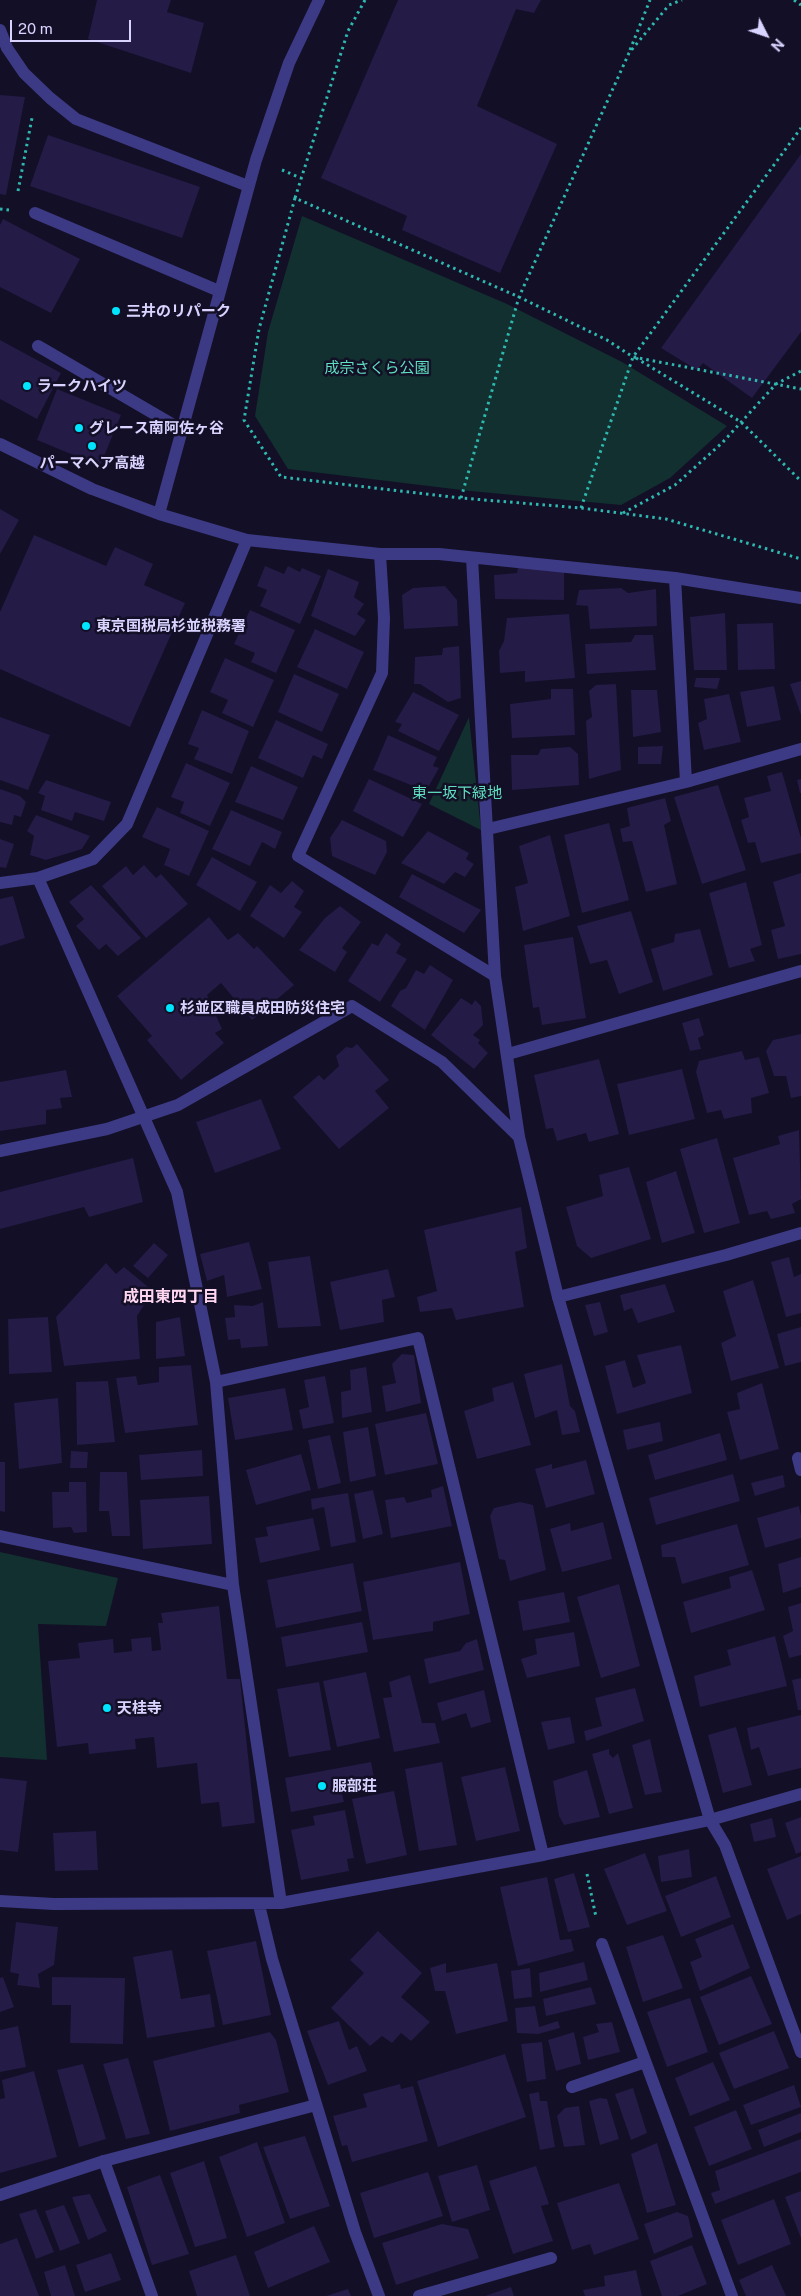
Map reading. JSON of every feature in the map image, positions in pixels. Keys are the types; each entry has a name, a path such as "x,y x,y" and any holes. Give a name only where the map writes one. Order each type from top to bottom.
{"street":[{"path":"159,514 248,186 290,63 319,0"},
{"path":"0,30 7,48 24,73 76,119 248,186"},
{"path":"34,213 219,290"},
{"path":"38,346 182,430"},
{"path":"0,444 92,489 159,514 247,540 380,554 439,554 675,578 801,598"},
{"path":"0,883 38,878 94,859 127,824 247,540"},
{"path":"380,554 384,618 382,672 298,856 495,976"},
{"path":"472,558 495,976 519,1137 558,1297 710,1820 725,1845 801,2052"},
{"path":"675,578 686,782"},
{"path":"488,829 686,782 801,749"},
{"path":"38,878 177,1192 216,1382 234,1585 281,1903"},
{"path":"508,1054 801,972"},
{"path":"0,1151 107,1129 178,1105 352,1006 442,1062 519,1137"},
{"path":"558,1297 726,1255 801,1233"},
{"path":"216,1382 418,1338 543,1855"},
{"path":"0,1536 234,1585"},
{"path":"0,1901 54,1904 259,1905 281,1903 543,1855 710,1820 801,1794"},
{"path":"259,1905 272,1959 316,2105 355,2232 379,2296"},
{"path":"602,1944 732,2296"},
{"path":"572,2087 645,2062"},
{"path":"0,2195 104,2161 316,2105"},
{"path":"104,2161 152,2296"},
{"path":"419,2296 551,2258"}],"path":[{"path":"366,0 348,31 295,198 259,329 244,420 281,477 461,498 581,508 666,519 801,559"},
{"path":"461,498 519,297 650,0"},
{"path":"628,53 669,5 682,0"},
{"path":"794,0 801,5"},
{"path":"32,117 16,197 34,213"},
{"path":"581,508 633,357 801,128"},
{"path":"295,198 519,297 607,340 741,422 801,481"},
{"path":"633,357 801,389"},
{"path":"622,514 674,484 722,442 776,384 801,370"},
{"path":"580,1847 602,1944"}],"green space":[{"name":"成宗さくら公園","path":"302,216 507,304 622,362 727,426 670,478 621,505 470,491 288,469 255,416 268,332"},
{"name":"東一坂下緑地","path":"469,717 481,830 429,804"},
{"path":"0,1552 118,1578 106,1626 38,1624 47,1760 0,1757"}],"building":[{"path":"97,0 171,0 167,12 204,23 191,73 88,39"},
{"path":"398,0 541,0 534,13 516,9 477,106 557,144 500,273 402,230 407,216 321,178"},
{"path":"0,95 25,97 6,195 0,194"},
{"path":"48,135 200,187 182,238 30,186"},
{"path":"801,154 801,332 752,398 703,363 697,370 661,348"},
{"path":"3,219 80,259 51,313 0,287 0,225"},
{"name":"ラークハイツ","path":"0,340 61,373 37,419 0,399"},
{"name":"グレース南阿佐ヶ谷","path":"57,389 121,415 100,466 37,440"},
{"path":"0,509 19,520 0,554"},
{"path":"34,535 106,566 115,547 153,564 144,585 185,603 130,727 0,669 0,612"},
{"path":"265,566 284,574 288,566 300,572 302,568 321,576 300,624 260,606 267,590 257,586"},
{"path":"518,567 564,568 564,600 495,599 494,575 517,573"},
{"path":"328,569 359,582 354,597 364,604 357,614 366,620 355,636 311,616"},
{"path":"445,586 457,600 458,626 404,629 402,595 413,588"},
{"path":"621,588 628,593 656,589 657,626 590,629 588,606 576,605 579,590"},
{"path":"250,610 295,630 276,673 251,662 255,653 234,644"},
{"path":"725,613 727,670 694,670 690,617"},
{"path":"569,614 575,678 525,682 525,671 500,673 499,651 504,641 507,618"},
{"path":"773,623 775,669 738,670 737,624"},
{"path":"315,629 364,652 347,689 297,667"},
{"path":"635,635 653,635 656,670 587,674 585,644 631,642"},
{"path":"459,646 461,698 448,702 420,684 414,684 415,657 442,655 443,648"},
{"path":"225,658 274,680 253,727 222,713 228,700 210,692"},
{"path":"294,674 339,694 322,732 278,712"},
{"path":"696,678 720,678 717,689 694,687"},
{"path":"801,681 801,715 790,684"},
{"path":"616,684 621,770 589,779 586,721 592,717 589,691 596,685"},
{"path":"774,686 781,720 747,727 740,692"},
{"path":"551,689 573,689 575,735 512,738 510,704 551,699"},
{"path":"631,690 657,690 661,732 633,737"},
{"path":"413,692 459,715 439,751 398,731 402,724 395,722"},
{"path":"729,694 741,742 704,750 698,723 707,719 704,699"},
{"path":"202,710 249,731 232,774 194,759 199,748 188,744"},
{"path":"0,717 50,735 28,790 0,780"},
{"path":"276,720 328,744 322,759 313,755 303,778 258,758"},
{"path":"388,735 437,757 433,766 439,768 426,791 373,770"},
{"path":"663,746 661,764 638,764 638,747"},
{"path":"570,747 578,754 579,785 512,790 511,755 538,755 541,749"},
{"path":"186,763 230,783 210,826 180,813 184,802 171,797"},
{"path":"251,766 298,787 283,820 235,802"},
{"path":"782,772 801,838 801,853 761,863 755,842 748,843 741,820 749,817 744,798 771,791 767,776"},
{"path":"369,779 422,804 403,837 353,811"},
{"path":"801,779 801,793 800,793 797,780"},
{"path":"46,780 111,802 104,821 75,812 72,821 41,810 45,796 38,793"},
{"path":"718,785 746,870 702,884 674,797"},
{"path":"0,789 20,796 26,802 21,817 14,815 12,825 0,822"},
{"path":"665,798 671,821 664,825 677,884 646,892 632,841 623,842 620,829 630,826 627,808"},
{"path":"157,807 209,831 189,876 164,865 170,849 142,837"},
{"path":"231,810 282,832 275,849 262,842 250,866 212,849"},
{"path":"36,815 90,836 82,849 46,860 30,855 34,836 27,831"},
{"path":"342,820 386,841 387,852 375,875 332,856 330,838"},
{"path":"609,823 629,900 582,913 564,835"},
{"path":"428,831 469,853 466,859 474,864 465,877 455,872 444,884 401,863"},
{"path":"550,835 570,916 523,931 515,887 528,883 519,846"},
{"path":"0,839 14,844 6,868 0,867"},
{"path":"212,857 257,882 240,911 196,885"},
{"path":"144,865 156,878 161,874 188,904 146,938 102,886 126,866 133,875"},
{"path":"801,873 801,954 778,959 771,930 785,926 773,882"},
{"path":"412,874 481,910 464,933 399,897"},
{"path":"292,881 304,891 294,907 302,912 284,938 250,916 270,885 281,893"},
{"path":"746,882 762,945 750,949 755,961 729,968 709,893"},
{"path":"91,885 141,938 118,956 106,944 99,950 76,926 84,919 69,902"},
{"path":"13,896 25,938 0,946 0,899"},
{"path":"340,906 361,922 342,948 347,952 335,972 299,950 325,918"},
{"path":"631,911 653,982 619,994 607,960 590,964 577,926"},
{"name":"杉並区職員成田防災住宅","path":"209,917 228,940 238,933 254,949 257,946 294,985 252,1020 221,983 207,995 222,1029 215,1033 224,1043 181,1080 147,1040 152,1036 117,996"},
{"path":"700,929 713,975 663,991 651,949 674,942 675,934"},
{"path":"386,933 401,944 396,953 407,959 380,1002 348,981 372,943 378,946"},
{"path":"573,937 586,1018 542,1025 539,1007 533,1008 524,945"},
{"path":"430,965 453,980 425,1030 391,1006 400,991 406,988 416,970 424,974"},
{"path":"461,998 472,1005 475,1000 481,1006 483,1025 473,1035 480,1040 478,1043 488,1053 474,1069 431,1035"},
{"path":"699,1018 704,1035 698,1038 701,1049 690,1051 682,1023"},
{"path":"801,1034 801,1096 791,1098 786,1076 774,1076 766,1051 773,1040"},
{"path":"357,1044 389,1080 375,1091 389,1108 339,1149 293,1097 319,1075 324,1080 339,1066 336,1056 346,1047 352,1048"},
{"path":"742,1051 745,1060 759,1057 769,1093 751,1098 752,1113 724,1119 721,1110 707,1113 696,1072 699,1061"},
{"path":"599,1059 619,1134 589,1142 586,1133 557,1141 553,1128 546,1129 534,1075"},
{"path":"682,1069 695,1119 629,1135 617,1084"},
{"path":"66,1070 72,1097 60,1098 62,1108 46,1110 46,1124 0,1131 0,1082"},
{"path":"261,1099 281,1149 215,1173 196,1122"},
{"path":"799,1130 801,1199 792,1204 795,1213 771,1219 767,1211 749,1215 733,1158 780,1144 778,1136"},
{"path":"717,1138 740,1223 704,1233 680,1149"},
{"path":"133,1158 143,1202 89,1217 84,1207 0,1229 0,1192"},
{"path":"629,1167 651,1239 591,1258 577,1246 566,1207 603,1196 599,1175"},
{"path":"676,1171 695,1233 662,1243 646,1182"},
{"path":"521,1207 527,1248 515,1252 524,1307 456,1320 452,1308 420,1312 417,1297 437,1291 424,1230"},
{"path":"249,1242 262,1289 227,1297 224,1275 207,1281 200,1254"},
{"path":"154,1243 168,1255 148,1278 133,1266"},
{"path":"310,1256 321,1326 278,1328 268,1262"},
{"path":"789,1257 794,1277 801,1274 801,1313 786,1317 771,1262"},
{"path":"106,1263 116,1274 124,1267 153,1291 137,1316 140,1359 64,1366 56,1317"},
{"path":"388,1269 395,1297 382,1300 384,1322 340,1330 330,1282"},
{"path":"753,1280 779,1368 731,1381 721,1343 736,1336 723,1291"},
{"path":"665,1284 675,1312 638,1323 632,1308 624,1311 620,1295"},
{"path":"263,1302 268,1346 241,1348 240,1339 228,1340 225,1318 235,1317 234,1305 253,1306"},
{"path":"600,1302 608,1332 594,1336 585,1305"},
{"path":"48,1317 52,1372 9,1374 8,1319"},
{"path":"180,1317 185,1356 156,1359 156,1322"},
{"path":"801,1327 801,1362 785,1366 777,1334"},
{"path":"681,1345 692,1393 617,1414 605,1366 625,1360 633,1388 646,1383 637,1355"},
{"path":"402,1354 414,1355 421,1403 386,1412 382,1386 396,1383 392,1364"},
{"path":"562,1364 570,1406 575,1411 580,1432 562,1435 557,1410 535,1418 524,1374"},
{"path":"191,1365 198,1425 125,1433 116,1378 136,1376 138,1385 159,1382 159,1367"},
{"path":"366,1367 372,1412 342,1418 341,1392 351,1390 350,1370"},
{"path":"325,1376 334,1423 303,1429 299,1410 309,1407 304,1380"},
{"path":"108,1381 115,1442 77,1445 76,1382"},
{"path":"513,1382 531,1445 477,1459 464,1411 494,1401 492,1388"},
{"path":"762,1383 779,1449 740,1460 727,1412 740,1409 737,1393"},
{"path":"285,1388 293,1430 235,1440 228,1398"},
{"path":"58,1398 62,1463 19,1469 14,1403"},
{"path":"426,1413 438,1464 385,1475 375,1424"},
{"path":"660,1422 663,1441 627,1450 623,1430"},
{"path":"368,1427 376,1476 350,1482 343,1432"},
{"path":"720,1433 727,1460 655,1480 648,1455"},
{"path":"330,1435 341,1483 318,1489 308,1440"},
{"path":"202,1450 203,1476 141,1480 139,1455"},
{"path":"71,1451 88,1452 87,1468 70,1468"},
{"path":"301,1454 311,1490 256,1505 246,1470"},
{"path":"586,1460 595,1494 546,1508 535,1469 552,1464 552,1469"},
{"path":"0,1462 5,1462 5,1512 0,1511"},
{"path":"100,1472 127,1472 130,1536 112,1536 109,1511 99,1511"},
{"path":"733,1474 740,1501 656,1525 649,1498"},
{"path":"783,1475 785,1487 755,1496 751,1483"},
{"path":"69,1482 86,1482 87,1532 74,1533 71,1527 53,1528 52,1492 69,1492"},
{"path":"443,1486 452,1526 391,1538 385,1500 404,1497 407,1503 432,1497 431,1490"},
{"path":"373,1490 383,1534 363,1539 354,1494"},
{"path":"348,1493 356,1542 331,1547 324,1507 312,1510 311,1499"},
{"path":"209,1496 212,1544 143,1549 140,1500"},
{"path":"520,1502 533,1505 546,1570 510,1581 505,1560 499,1559 490,1516 494,1508"},
{"path":"799,1506 801,1538 765,1548 757,1518"},
{"path":"313,1518 320,1550 260,1563 255,1538 268,1536 266,1527"},
{"path":"603,1522 612,1559 562,1572 550,1529 570,1523 571,1531"},
{"path":"737,1524 749,1565 682,1584 675,1557 662,1557 661,1545"},
{"path":"801,1557 801,1587 783,1593 778,1564"},
{"path":"460,1562 470,1614 433,1622 433,1631 373,1640 363,1582"},
{"path":"353,1563 362,1611 276,1628 267,1580"},
{"path":"752,1570 765,1610 691,1633 683,1602 731,1588 729,1577"},
{"path":"619,1584 640,1666 601,1678 577,1597"},
{"path":"564,1592 570,1622 523,1631 518,1601"},
{"path":"801,1603 801,1655 789,1658 783,1636 793,1631 788,1607"},
{"path":"219,1606 227,1679 240,1679 255,1823 222,1827 219,1802 201,1804 197,1763 157,1768 154,1737 135,1739 136,1749 89,1754 88,1743 57,1747 48,1661 80,1658 78,1643 113,1639 114,1653 132,1651 131,1639 151,1637 152,1651 161,1650 158,1623 163,1623 161,1613"},
{"path":"362,1622 368,1652 286,1667 281,1637"},
{"path":"574,1632 580,1666 527,1678 521,1659 537,1654 535,1639"},
{"path":"775,1636 787,1686 700,1707 694,1676 731,1665 727,1650"},
{"path":"477,1639 484,1670 429,1684 424,1659 460,1651 466,1643"},
{"path":"366,1672 380,1738 337,1747 323,1681"},
{"path":"410,1675 422,1723 435,1723 440,1743 394,1752 383,1698 392,1697 389,1682"},
{"path":"801,1678 801,1710 798,1710 792,1680"},
{"path":"319,1682 331,1750 289,1757 277,1689"},
{"path":"635,1688 644,1721 586,1741 584,1731 602,1726 595,1698"},
{"path":"484,1690 491,1722 471,1728 466,1713 442,1721 437,1703"},
{"path":"801,1715 801,1768 768,1776 759,1747 751,1750 747,1728"},
{"path":"570,1717 575,1743 548,1750 541,1722"},
{"path":"736,1727 752,1785 723,1793 708,1735"},
{"path":"650,1739 662,1792 645,1795 632,1745"},
{"path":"609,1749 609,1754 613,1758 618,1753 633,1808 609,1814 592,1754"},
{"name":"服部荘","path":"371,1762 375,1783 341,1790 344,1802 291,1812 285,1778"},
{"path":"442,1762 457,1845 419,1851 405,1769"},
{"path":"505,1767 520,1831 476,1841 461,1777"},
{"path":"587,1770 600,1817 564,1825 559,1816 553,1781"},
{"path":"0,1778 27,1781 18,1852 0,1850"},
{"path":"394,1791 407,1855 366,1864 352,1799"},
{"path":"345,1810 354,1858 347,1859 349,1871 301,1880 291,1830 315,1825 313,1816"},
{"path":"801,1817 801,1852 796,1854 785,1823"},
{"path":"772,1818 776,1837 754,1842 750,1824"},
{"path":"96,1831 98,1870 55,1871 53,1833"},
{"path":"689,1849 692,1877 661,1882 658,1856"},
{"path":"645,1853 667,1911 627,1925 604,1869"},
{"path":"801,1856 801,1914 787,1920 767,1869"},
{"path":"574,1873 590,1927 568,1932 554,1879"},
{"path":"716,1876 731,1917 681,1937 665,1896"},
{"path":"547,1877 560,1940 571,1939 574,1951 518,1966 500,1887"},
{"path":"16,1922 58,1927 54,1965 38,1974 40,1988 17,1985 19,1974 10,1972"},
{"path":"733,1924 750,1968 700,1991 690,1962 702,1957 695,1939"},
{"path":"378,1931 422,1973 401,1997 430,2022 411,2041 401,2033 392,2043 382,2036 370,2046 331,2008 364,1973 350,1960"},
{"path":"663,1935 683,1988 643,2002 626,1947"},
{"path":"256,1941 271,2015 223,2025 207,1951"},
{"path":"172,1950 181,1999 210,1994 215,2027 147,2038 133,1957"},
{"path":"584,1962 588,1980 540,1992 539,1973"},
{"path":"446,1963 446,1973 497,1963 508,2021 456,2034 445,1991 435,1991 430,1968"},
{"path":"530,1968 532,1997 514,1999 511,1971"},
{"path":"751,1976 772,2024 719,2045 700,1997"},
{"path":"3,1977 14,2007 0,2012 0,1978"},
{"path":"52,1977 125,1978 123,2044 70,2043 71,2005 52,2005"},
{"path":"591,1987 596,2004 546,2016 543,1999"},
{"path":"690,1998 708,2052 667,2067 647,2012"},
{"path":"535,2006 539,2027 558,2021 560,2028 538,2034 517,2033 515,2008"},
{"path":"339,2021 349,2050 357,2046 367,2071 328,2085 307,2031"},
{"path":"612,2022 620,2052 588,2060 583,2037 599,2032 596,2024"},
{"path":"18,2026 26,2067 0,2072 0,2030"},
{"path":"774,2031 789,2068 734,2089 719,2053"},
{"path":"270,2032 276,2040 289,2092 239,2105 240,2113 170,2131 153,2061"},
{"path":"574,2032 581,2064 556,2071 548,2040"},
{"path":"542,2042 546,2079 527,2082 521,2044"},
{"path":"505,2054 526,2117 438,2147 417,2081"},
{"path":"128,2058 150,2134 126,2139 103,2064"},
{"path":"713,2062 730,2100 690,2116 675,2078"},
{"path":"83,2064 106,2139 79,2147 57,2070"},
{"path":"34,2071 57,2157 0,2173 0,2099 5,2098 2,2080"},
{"path":"400,2084 401,2089 413,2086 428,2141 352,2162 347,2145 342,2146 333,2116 367,2107 363,2094"},
{"path":"794,2085 801,2107 751,2125 743,2105"},
{"path":"633,2088 647,2133 631,2140 615,2094"},
{"path":"539,2092 540,2101 547,2101 555,2147 540,2150 529,2094"},
{"path":"600,2098 607,2099 619,2139 600,2145 589,2101"},
{"path":"579,2106 585,2145 564,2147 557,2116 565,2108"},
{"path":"736,2110 752,2149 709,2166 694,2127"},
{"path":"801,2113 801,2132 764,2147 758,2130"},
{"path":"305,2136 330,2206 290,2219 263,2147"},
{"path":"801,2139 801,2172 715,2204 711,2193 720,2190 715,2171"},
{"path":"257,2142 285,2223 247,2237 219,2157"},
{"path":"657,2143 676,2205 647,2213 631,2154"},
{"path":"204,2161 227,2238 195,2247 170,2173"},
{"path":"477,2165 490,2210 452,2222 438,2176"},
{"path":"536,2166 549,2204 541,2206 553,2241 513,2254 489,2181"},
{"path":"428,2172 443,2216 374,2238 360,2193"},
{"path":"160,2175 189,2254 152,2265 127,2187"},
{"path":"619,2183 639,2239 594,2255 590,2244 572,2250 557,2203"},
{"path":"801,2191 801,2238 785,2197"},
{"path":"90,2194 107,2231 88,2240 72,2197"},
{"path":"774,2199 791,2244 738,2265 721,2220"},
{"path":"64,2205 80,2243 60,2251 45,2211"},
{"path":"36,2209 54,2252 36,2259 19,2214"},
{"path":"677,2212 688,2216 693,2237 654,2254 644,2224"},
{"path":"442,2224 468,2229 479,2258 396,2285 382,2243"},
{"path":"314,2226 330,2262 268,2288 254,2252"},
{"path":"17,2238 39,2296 0,2296 0,2244"},
{"path":"692,2245 707,2284 678,2296 662,2296 650,2261"},
{"path":"111,2253 121,2280 85,2292 76,2265"},
{"path":"236,2255 250,2296 197,2296 189,2271"},
{"path":"65,2265 75,2296 51,2296 44,2272"},
{"path":"772,2265 786,2296 746,2296 739,2280"},
{"path":"636,2270 642,2296 585,2296 583,2290 605,2286 604,2276"},
{"path":"511,2287 514,2296 485,2296"},
{"path":"348,2289 351,2296 326,2296"}],"place":[{"name":"三井のリパーク","path":"116,311"},
{"name":"ラークハイツ","path":"27,386"},
{"name":"グレース南阿佐ヶ谷","path":"79,428"},
{"name":"パーマヘア高越","path":"92,446"},
{"name":"東京国税局杉並税務署","path":"86,626"},
{"name":"杉並区職員成田防災住宅","path":"170,1008"},
{"name":"天桂寺","path":"107,1708"},
{"name":"服部荘","path":"322,1786"}],"district":[{"name":"成田東四丁目","path":"171,1297"}]}
